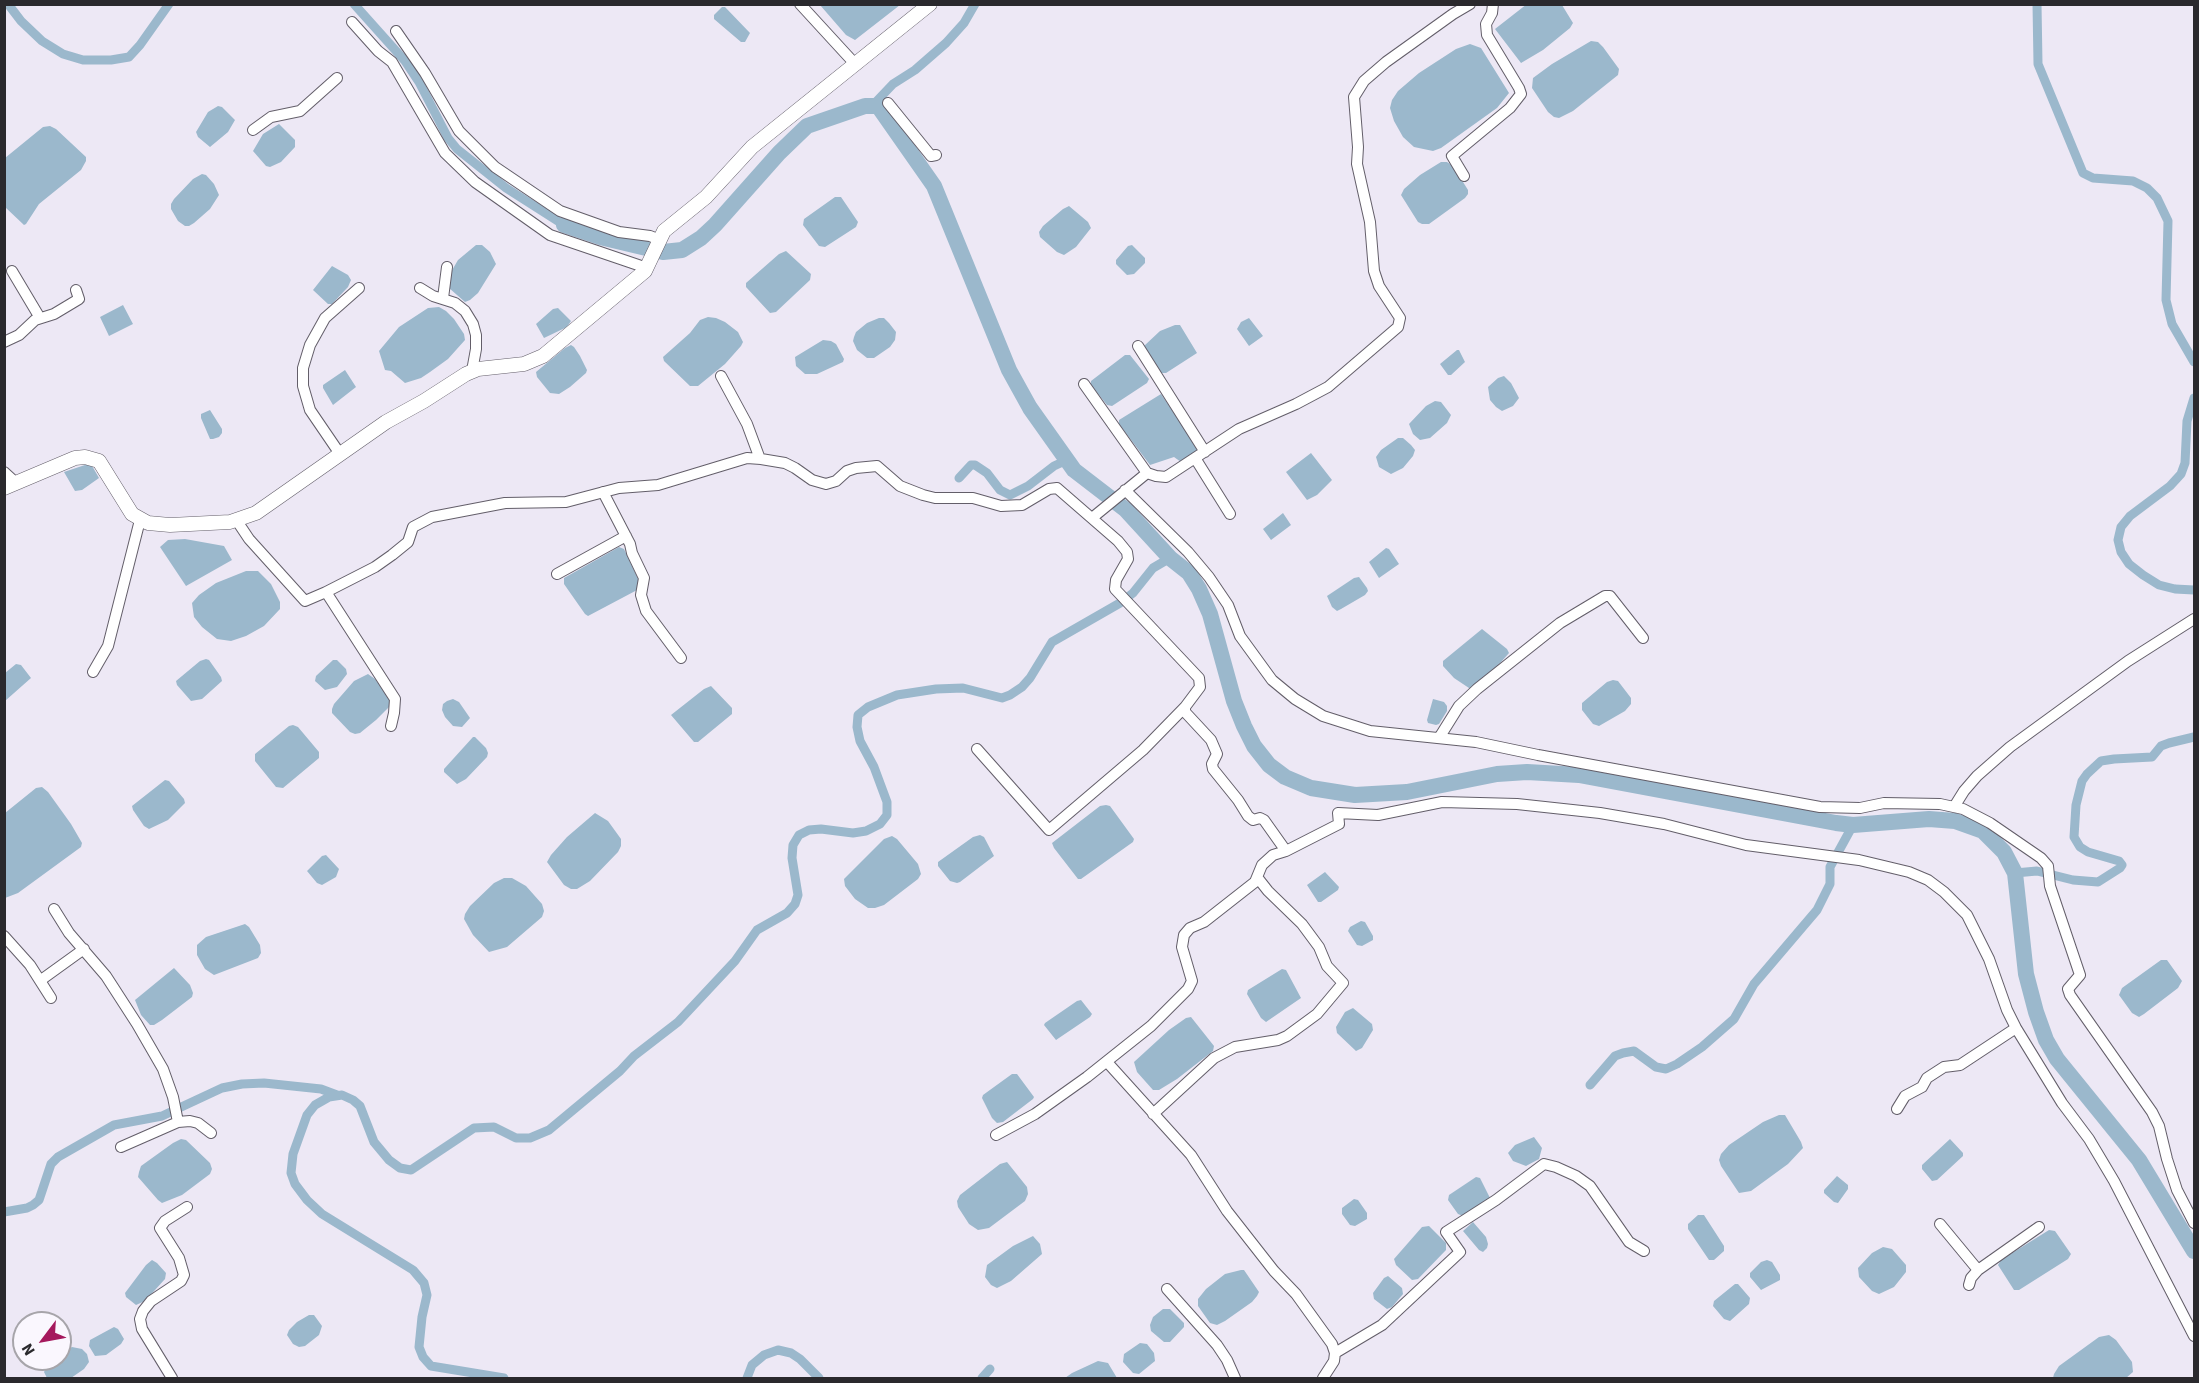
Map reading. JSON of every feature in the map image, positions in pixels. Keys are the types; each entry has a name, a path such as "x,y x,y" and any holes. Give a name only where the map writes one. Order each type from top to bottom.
{"street":[{"path":"800,4 856,65"},
{"path":"4,471 10,485 85,456 95,458 99,462 132,514 148,523 163,525 237,521 256,513 386,422 472,371 524,364 537,359 648,266 664,231 706,197 757,143 930,4"},
{"path":"1084,384 1147,473 1166,477 1239,429 1296,405 1328,387 1398,327 1400,318 1379,286 1374,271 1370,222 1357,164 1354,97 1364,81 1380,67 1470,4"},
{"path":"1464,176 1452,156 1510,108 1521,94 1487,35 1486,24 1492,13 1493,4"},
{"path":"352,22 378,51 392,62 445,153 475,182 550,236 648,266"},
{"path":"396,31 425,73 459,131 495,167 516,179 547,205 560,212 620,232 650,236 659,242"},
{"path":"253,130 271,117 300,111 337,78"},
{"path":"888,103 931,156 936,156"},
{"path":"443,298 447,267"},
{"path":"12,271 40,318"},
{"path":"340,454 310,410 303,386 303,368 310,345 325,318 359,288"},
{"path":"420,288 434,296 455,303 465,311 473,324 476,350 472,371"},
{"path":"4,342 40,318 54,314 79,299 76,290"},
{"path":"1138,346 1200,455 1230,514"},
{"path":"721,376 747,424 760,459"},
{"path":"237,521 249,539 305,601 375,567 408,542 413,527 432,517 505,503 566,502 619,488 658,485 747,458 785,464 812,480 826,484 836,481 847,471 877,465 900,486 923,495 935,498 973,498 1002,506 1022,505 1048,489 1058,488 1118,541 1128,555 1126,565 1116,580 1114,589 1199,678 1200,687 1185,707 1143,750 1049,830 977,749"},
{"path":"1092,518 1147,473"},
{"path":"603,492 626,536 644,578 641,595 646,612 681,658"},
{"path":"1122,493 1188,552 1209,577 1228,605 1240,636 1272,680 1295,699 1323,716 1370,731 1476,742 1820,807 1860,808 1884,803 1940,804 1963,808 1990,823 2041,858 2048,866 2050,886 2080,975 2068,989 2070,995 2152,1112 2159,1126 2178,1190 2194,1223"},
{"path":"93,672 108,646 140,520"},
{"path":"557,574 626,536"},
{"path":"327,592 395,699 391,726"},
{"path":"1439,738 1459,706 1477,689 1560,622 1605,596 1610,596 1643,638"},
{"path":"1954,807 1977,776 2010,747 2128,661 2194,619"},
{"path":"1185,707 1185,712 1211,740 1217,754 1212,764 1215,774 1228,787 1248,816 1253,820 1260,818 1264,820 1286,851"},
{"path":"996,1135 1035,1114 1107,1062 1150,1026 1188,989 1192,981 1182,947 1184,935 1190,928 1204,922 1256,882 1262,865 1273,855 1286,851 1339,824 1338,813 1378,815 1442,802 1481,802 1600,813 1664,824 1746,845 1859,860 1909,872 1928,880 1957,903 1979,936 2016,1028 2062,1103 2089,1139 2114,1180 2194,1336"},
{"path":"1153,1114 1214,1058 1235,1047 1278,1040 1287,1036 1317,1014 1343,982 1327,966 1319,947 1302,924 1257,877"},
{"path":"54,909 69,933 106,976 137,1024 163,1069 178,1120"},
{"path":"4,936 41,981 51,998"},
{"path":"41,981 84,949"},
{"path":"1897,1109 1905,1096 1922,1087 1927,1078 1944,1067 1960,1065 2016,1028"},
{"path":"1107,1062 1191,1155 1227,1211 1274,1271 1296,1294 1332,1344 1335,1353 1334,1361 1323,1378"},
{"path":"121,1146 178,1120 198,1123 211,1133"},
{"path":"1335,1353 1382,1325 1460,1252 1446,1232 1496,1200 1544,1164 1576,1176 1590,1186 1629,1242 1644,1251"},
{"path":"172,1378 142,1329 140,1319 151,1300 181,1281 182,1265 160,1228 165,1221 187,1207"},
{"path":"1940,1224 1978,1270"},
{"path":"1969,1285 1971,1278 1978,1270 2039,1227"},
{"path":"1167,1289 1217,1345 1235,1378"}],"water":[{"path":"1527,4 1562,5 1573,23 1543,50 1521,63 1495,29"},
{"path":"820,5 900,5 855,40 846,35"},
{"path":"725,7 750,33 745,42 741,42 714,19 714,15"},
{"path":"1591,41 1598,42 1603,47 1619,69 1618,75 1573,111 1559,118 1554,117 1532,88 1533,78"},
{"path":"1470,44 1481,48 1509,93 1497,108 1441,148 1433,151 1414,147 1403,137 1394,121 1390,108 1392,100 1398,91 1419,73 1456,49"},
{"path":"218,106 235,120 228,132 210,147 198,137 196,132 208,112"},
{"path":"279,124 295,140 295,147 281,162 270,167 266,166 253,151 263,134"},
{"path":"50,126 86,157 86,161 81,170 39,204 24,225 5,207 5,158 43,127"},
{"path":"1441,162 1447,162 1453,166 1468,190 1468,194 1429,224 1422,224 1418,222 1401,195 1404,189 1420,175"},
{"path":"202,174 214,184 219,195 210,209 194,223 185,226 178,221 171,209 171,204 193,179"},
{"path":"835,197 841,197 858,222 856,227 825,247 819,246 803,225 804,219"},
{"path":"1069,206 1088,222 1091,228 1076,247 1064,255 1040,237 1039,232 1043,226"},
{"path":"476,245 482,245 490,252 496,264 478,293 465,302 449,288 447,279 458,260"},
{"path":"1132,245 1145,258 1145,263 1134,274 1127,275 1116,264 1116,260 1128,246"},
{"path":"786,251 811,274 810,280 776,312 770,313 746,287 746,283 779,254"},
{"path":"332,266 348,275 351,280 348,287 332,304 328,304 313,290"},
{"path":"123,305 133,324 109,336 100,317"},
{"path":"439,307 454,319 464,334 465,340 448,359 430,372 421,378 405,383 391,371 385,370 379,351 399,327 428,308"},
{"path":"558,308 571,321 567,327 544,338 536,324 553,309"},
{"path":"708,317 725,322 738,332 743,342 725,364 698,386 690,386 664,361 663,357 690,333 700,320"},
{"path":"884,318 896,332 895,340 890,347 874,358 867,358 857,350 853,341 854,337 856,332 867,323"},
{"path":"1249,318 1263,336 1249,346 1237,329 1241,322"},
{"path":"1180,325 1197,353 1166,373 1161,373 1144,346 1160,331"},
{"path":"823,340 836,344 844,359 843,362 817,374 805,374 796,366 795,357"},
{"path":"571,345 580,356 587,370 586,373 559,394 550,393 537,377 536,372"},
{"path":"1457,350 1465,362 1451,375 1448,375 1440,364"},
{"path":"1125,355 1130,355 1149,379 1147,383 1112,406 1107,405 1091,385 1091,381"},
{"path":"345,370 356,387 333,405 323,385"},
{"path":"1504,376 1511,383 1519,398 1513,406 1502,411 1490,400 1488,387"},
{"path":"1161,394 1199,450 1181,462 1174,457 1150,465 1119,424 1119,420"},
{"path":"1435,401 1441,402 1451,415 1447,423 1430,438 1420,440 1413,434 1409,424 1426,406"},
{"path":"210,410 222,429 219,437 213,439 210,439 201,418 201,414"},
{"path":"1398,438 1403,438 1415,450 1403,468 1391,474 1379,467 1376,457 1381,450"},
{"path":"1311,453 1332,480 1317,495 1307,500 1286,472"},
{"path":"91,464 99,478 82,490 75,491 64,472"},
{"path":"1283,513 1291,525 1271,540 1263,529"},
{"path":"185,539 224,546 232,560 186,586 160,547 168,540"},
{"path":"619,547 624,549 641,585 639,589 588,616 564,584 564,578"},
{"path":"1386,548 1399,564 1379,578 1369,562"},
{"path":"246,571 258,571 271,584 280,602 280,609 264,626 246,636 231,641 217,639 194,617 192,603 216,583"},
{"path":"1359,577 1368,591 1337,611 1332,607 1327,596"},
{"path":"1482,629 1509,653 1494,670 1469,688 1454,678 1443,666 1443,661"},
{"path":"209,660 222,681 202,699 191,701 176,681 200,661"},
{"path":"333,660 337,660 346,669 347,674 337,687 325,690 315,681 316,676"},
{"path":"16,664 21,665 31,678 5,701 5,673"},
{"path":"368,674 375,679 391,701 389,707 376,720 360,733 355,734 350,732 332,713 332,709 354,681"},
{"path":"1618,681 1631,698 1631,704 1625,711 1599,726 1593,724 1582,710 1582,703 1607,682"},
{"path":"711,686 732,708 732,714 698,742 694,742 671,715"},
{"path":"453,699 459,702 470,718 462,727 453,726 442,710 443,704"},
{"path":"1433,699 1444,702 1447,706 1447,711 1436,725 1428,723 1427,720"},
{"path":"293,725 298,727 319,752 319,758 283,788 276,787 255,761 255,754"},
{"path":"473,737 486,748 487,757 466,779 457,784 444,772 444,769"},
{"path":"165,780 169,781 185,803 168,820 149,829 144,826 132,806"},
{"path":"42,787 71,824 82,843 81,847 18,893 5,898 5,813 36,788"},
{"path":"1100,806 1110,806 1134,839 1133,842 1078,879 1052,843"},
{"path":"595,813 608,821 621,839 621,846 590,881 577,889 571,889 564,885 547,862 567,837"},
{"path":"980,835 984,837 994,856 960,882 950,881 938,866 938,862 973,837"},
{"path":"892,836 918,864 921,874 918,879 884,905 868,908 855,899 845,886 844,879 884,839"},
{"path":"326,855 339,869 336,877 322,885 317,883 307,871 322,856"},
{"path":"1325,872 1339,887 1338,890 1318,902 1307,885"},
{"path":"504,878 512,878 526,886 542,904 544,911 542,917 507,947 489,952 473,935 464,919 465,914 470,906 494,883"},
{"path":"1361,921 1365,922 1373,936 1373,940 1362,946 1357,945 1348,931 1350,927"},
{"path":"245,924 260,945 261,953 258,958 214,975 205,969 197,955 197,945 206,937"},
{"path":"2161,960 2167,960 2182,981 2178,988 2139,1017 2132,1013 2119,995 2122,988"},
{"path":"174,968 190,985 192,997 162,1020 150,1025 141,1015 135,1000"},
{"path":"1282,969 1286,970 1301,998 1266,1022 1261,1018 1247,994 1248,990"},
{"path":"1081,1000 1092,1014 1056,1040 1044,1025 1045,1023"},
{"path":"1353,1008 1372,1024 1373,1030 1362,1048 1356,1051 1337,1033 1336,1027 1345,1012"},
{"path":"1191,1017 1214,1046 1213,1051 1177,1079 1159,1090 1153,1090 1137,1072 1134,1062 1169,1030"},
{"path":"1012,1074 1017,1074 1034,1097 1003,1122 997,1123 982,1098"},
{"path":"1779,1115 1785,1115 1803,1148 1788,1164 1751,1191 1739,1193 1721,1166 1719,1160 1721,1154 1729,1145 1763,1122"},
{"path":"1534,1137 1542,1148 1539,1159 1526,1166 1513,1161 1508,1153 1515,1145"},
{"path":"181,1139 186,1140 210,1163 212,1169 210,1174 182,1195 162,1203 138,1177 139,1172 141,1166"},
{"path":"1950,1139 1963,1153 1963,1156 1937,1180 1932,1181 1922,1169 1922,1165"},
{"path":"1007,1162 1027,1187 1028,1194 1025,1201 989,1228 978,1230 969,1224 958,1207 957,1201 960,1195 1000,1164"},
{"path":"1837,1176 1848,1185 1848,1189 1838,1203 1824,1193 1824,1190"},
{"path":"1476,1177 1480,1178 1490,1198 1463,1216 1458,1214 1448,1200 1449,1195"},
{"path":"1354,1199 1358,1200 1367,1213 1367,1219 1355,1226 1350,1225 1342,1214 1342,1208"},
{"path":"1698,1215 1704,1215 1724,1246 1724,1251 1714,1260 1709,1260 1688,1229 1688,1224"},
{"path":"1473,1222 1486,1237 1488,1244 1483,1252 1463,1231"},
{"path":"1429,1226 1446,1243 1446,1250 1418,1279 1412,1280 1396,1265 1394,1259 1422,1227"},
{"path":"2049,1230 2055,1231 2071,1254 2068,1259 2019,1290 2014,1290 1998,1265 2001,1260"},
{"path":"1033,1236 1040,1244 1042,1254 1011,1281 997,1288 991,1285 985,1277 987,1265 1013,1246"},
{"path":"1883,1247 1892,1249 1906,1265 1906,1272 1894,1287 1879,1294 1872,1291 1859,1277 1858,1268 1872,1253"},
{"path":"152,1260 166,1273 165,1279 145,1301 136,1305 126,1297 125,1293"},
{"path":"1767,1260 1772,1262 1780,1275 1780,1280 1761,1290 1750,1277 1750,1273 1761,1262"},
{"path":"1244,1270 1259,1292 1257,1296 1225,1321 1217,1325 1210,1323 1198,1306 1198,1299 1206,1289 1225,1274"},
{"path":"1388,1276 1402,1288 1403,1294 1392,1307 1387,1309 1374,1299 1373,1293"},
{"path":"1738,1284 1750,1298 1749,1304 1730,1321 1724,1319 1713,1306 1714,1301"},
{"path":"1163,1309 1170,1309 1184,1323 1184,1327 1170,1342 1164,1342 1151,1331 1150,1325 1153,1317"},
{"path":"309,1315 314,1315 322,1326 319,1335 305,1346 299,1347 293,1344 287,1335 297,1322"},
{"path":"114,1327 124,1339 121,1344 106,1355 95,1356 89,1346 90,1340"},
{"path":"2109,1335 2116,1340 2132,1362 2133,1372 2126,1378 2053,1378 2059,1366 2099,1337"},
{"path":"1140,1343 1147,1344 1154,1353 1155,1361 1139,1374 1133,1373 1123,1362 1124,1354"},
{"path":"72,1347 82,1349 87,1354 89,1362 84,1369 71,1378 47,1378 44,1372 72,1371"},
{"path":"1098,1361 1108,1363 1117,1378 1065,1378 1072,1373"}],"waterway":[{"path":"8,4 21,21 42,41 63,54 83,60 111,60 129,57 169,4"},
{"path":"354,4 405,61 419,82 448,138 457,149 506,188 564,225"},
{"path":"873,105 893,84 915,70 946,43 964,23 975,4"},
{"path":"2037,4 2038,64 2083,173 2093,178 2133,181 2147,188 2157,198 2168,221 2166,300 2172,324 2194,362"},
{"path":"564,225 600,237 663,252 682,250 701,238 715,225 779,153 807,126 865,106 878,106 934,186 1009,370 1030,408 1074,470 1126,510 1170,558 1189,573 1199,589 1210,614 1234,701 1254,746 1269,765 1285,777 1311,788 1355,795 1407,792 1497,774 1527,772 1579,775 1836,823 1853,825 1929,819 1955,821 1983,831 2004,852 2015,873 2026,974 2046,1040 2057,1059 2139,1160 2194,1251"},
{"path":"2194,398 2187,421 2185,463 2181,474 2170,486 2130,516 2121,527 2118,540 2121,552 2129,564 2143,575 2159,585 2194,590"},
{"path":"959,478 971,465 975,465 987,473 1000,490 1010,495 1067,460"},
{"path":"504,1378 431,1366 423,1357 419,1347 427,1295 424,1283 413,1270 322,1214 295,1184 291,1173 293,1154 307,1115 315,1105 329,1097 342,1095 353,1100 360,1106 374,1142 389,1160 400,1168 411,1170 474,1128 494,1127 516,1138 530,1138 549,1130 620,1071 634,1056 678,1022 735,961 757,930 787,913 795,904 798,895 792,858 793,845 799,835 809,830 821,829 853,833 866,831 880,824 887,815 887,802 874,767 860,741 857,727 858,715 868,707 897,695 936,689 963,688 1002,698 1010,695 1030,678 1052,642 1120,603 1133,593 1153,568 1170,558"},
{"path":"2015,873 2037,871 2073,880 2098,882 2120,868 2122,865 2119,861 2088,852 2080,847 2074,837 2076,805 2082,781 2101,761 2152,757 2161,746 2194,737"},
{"path":"1590,1085 1615,1056 1623,1053 1634,1051 1656,1067 1666,1069 1677,1064 1702,1047 1734,1019 1754,984 1817,910 1830,884 1830,867 1853,825"},
{"path":"4,1212 33,1205 39,1200 51,1164 58,1157 114,1125 162,1116 222,1088 242,1084 264,1083 321,1089 337,1095"},
{"path":"747,1378 752,1365 764,1355 778,1350 791,1353 800,1359 819,1378"},
{"path":"982,1378 990,1369"}]}
